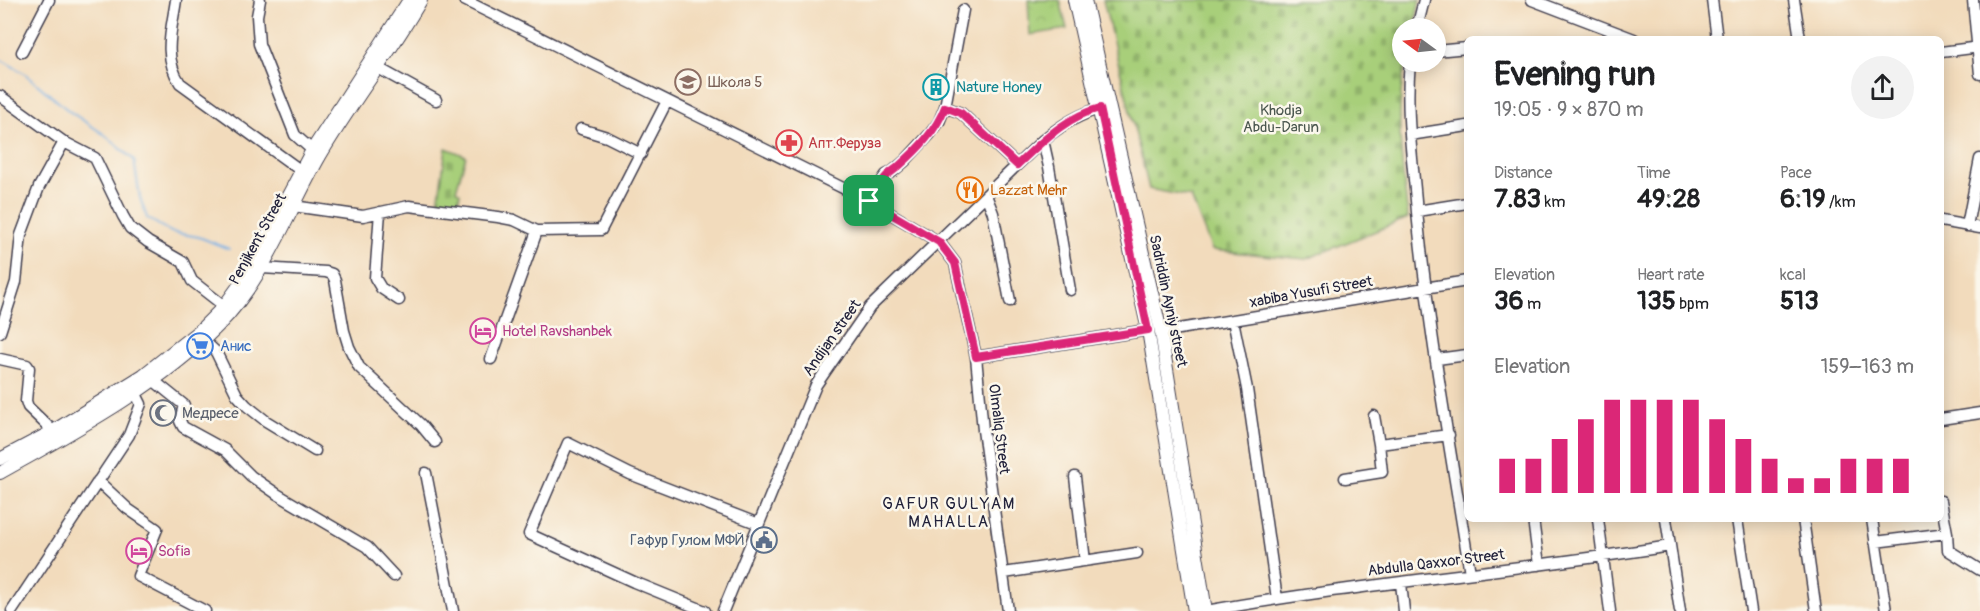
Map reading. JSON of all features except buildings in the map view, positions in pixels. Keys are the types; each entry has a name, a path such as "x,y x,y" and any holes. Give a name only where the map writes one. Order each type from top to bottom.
{"main road":[{"name":"Penjikent Street","path":"0,459 53,431 143,375 201,329 224,306 245,277 312,150 409,0"},
{"name":"Penjikent Street","path":"0,473 60,439 153,380 203,340 243,298 262,268 321,155 421,0"},
{"name":"Sadriddin Ayniy street","path":"1074,0 1105,106"},
{"name":"Sadriddin Ayniy street","path":"1085,0 1105,106 1154,331 1206,611"},
{"name":"Sadriddin Ayniy street","path":"1154,331 1194,611"}],"street":[{"path":"22,52 49,0"},
{"path":"176,0 168,51 172,71 180,83 300,170"},
{"path":"260,0 257,16 259,44 294,135 312,150"},
{"path":"464,0 869,201 939,242"},
{"path":"1420,18 1424,0"},
{"path":"1712,0 1717,36"},
{"path":"1794,0 1800,36"},
{"path":"1973,0 1980,74"},
{"path":"1539,1 1626,36"},
{"path":"869,201 886,175 899,166 939,122 945,107 963,10"},
{"path":"1944,52 1978,47"},
{"path":"1446,50 1464,48"},
{"path":"378,68 436,100"},
{"path":"1409,72 1410,135 1425,287 1470,573"},
{"path":"0,96 64,142 95,158 130,228 148,242 183,262 192,281 224,306"},
{"path":"293,206 363,216 409,206 514,220 537,231 601,230 667,100"},
{"name":"Andijan street","path":"723,611 816,385 870,307 1043,140 1064,123 1105,106"},
{"path":"945,107 961,113 1017,165"},
{"path":"1410,135 1464,126"},
{"path":"581,129 607,137 641,154"},
{"path":"1043,140 1050,167 1070,290"},
{"path":"0,332 16,282 21,235 39,187 64,142"},
{"path":"1967,226 1980,159"},
{"path":"986,195 993,213 1010,301"},
{"path":"1417,211 1464,203"},
{"path":"380,212 375,278 381,288 399,300"},
{"path":"1944,222 1980,228"},
{"path":"491,359 537,231"},
{"name":"Olmaliq Street","path":"939,242 955,263 976,357 983,430 1008,611"},
{"path":"262,268 332,274 349,347 359,367 422,425 435,442"},
{"name":"xabiba Yusufi Street","path":"976,357 1233,320 1464,281"},
{"path":"1233,320 1247,389 1277,599"},
{"path":"203,340 216,352 237,395 247,406 266,421 315,451"},
{"path":"1437,359 1464,355"},
{"path":"0,359 27,365 29,368 26,401 28,407 53,431"},
{"path":"153,380 184,405 180,422 183,428 225,450 243,469 277,494 367,547 394,576"},
{"path":"12,611 135,424 141,404 135,392"},
{"path":"1944,418 1980,412"},
{"path":"1345,478 1382,472 1374,416"},
{"path":"1379,444 1449,435"},
{"path":"705,611 634,582 529,534 568,443 630,474 759,524"},
{"path":"426,473 453,611"},
{"path":"1076,477 1085,561"},
{"path":"98,481 128,509 157,529 138,576 205,611"},
{"path":"1944,517 1948,550 1980,570"},
{"path":"1533,522 1539,565"},
{"path":"1599,522 1610,611"},
{"path":"1666,522 1680,611"},
{"path":"1737,522 1751,611"},
{"path":"1803,522 1816,611"},
{"path":"1872,522 1886,611"},
{"path":"1875,542 1947,533"},
{"name":"Abdulla Qaxxor Street","path":"1206,611 1277,599 1604,557 1670,546"},
{"path":"1004,573 1137,552"},
{"path":"1401,583 1404,611"}],"green space":[{"path":"1028,0 1060,0 1067,29 1030,35"},
{"name":"Khodja Abdu-Darun","path":"1103,0 1420,0 1416,18 1392,18 1392,72 1404,72 1400,101 1400,140 1408,218 1306,259 1212,250 1191,197 1149,189"},
{"path":"446,148 466,156 456,190 460,193 457,208 438,204"}],"waterway":[{"path":"0,59 24,73 69,111 105,135 134,160 140,198 147,218 171,232 199,237 229,249"}],"place":[{"name":"Школа 5","path":"688,82"},
{"name":"Nature Honey","path":"936,87"},
{"name":"Апт.Феруза","path":"789,143"},
{"name":"Lazzat Mehr","path":"970,190"},
{"name":"Hotel Ravshanbek","path":"483,331"},
{"name":"Анис","path":"200,346"},
{"name":"Медресе","path":"163,413"},
{"name":"Гафур Гулом МФЙ","path":"764,540"},
{"name":"Sofia","path":"139,551"}],"district":[{"name":"GAFUR GULYAM MAHALLA","path":"949,513"}],"route":[{"path":"945,107 961,113 1017,165 1064,123 1100,108 1148,330 976,357 955,263 939,242 869,201 886,175 905,160 930,134 939,122 945,107"}]}
